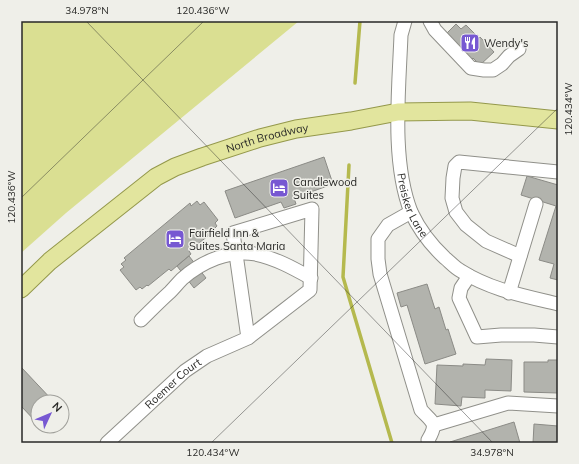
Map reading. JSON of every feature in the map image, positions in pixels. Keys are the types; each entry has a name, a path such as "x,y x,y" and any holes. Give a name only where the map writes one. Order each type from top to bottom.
{"main road":[{"name":"North Broadway","path":"21,289 50,261 156,177 175,167 215,152 296,129 398,112 470,111 558,120"}],"street":[{"name":"Preisker Lane","path":"405,21 401,35 398,112 399,156 403,186 411,212 422,232 439,252 460,271 481,282 508,292 558,304"},
{"path":"430,21 436,30 471,68 493,70 518,49"},
{"path":"520,256 486,241 466,226 456,212 452,198 455,166 459,162 558,172"},
{"path":"508,292 536,204"},
{"path":"141,320 183,278 203,264 218,257 236,253 254,254 275,260 311,278 312,209 234,233 236,253 248,338"},
{"path":"411,212 388,225 378,239 378,259 380,274 421,410 434,425 434,431 428,440 429,443"},
{"path":"469,276 462,288 459,298 477,337 534,335 558,337"},
{"name":"Roemer Court","path":"107,443 185,371 207,356 248,338 310,290 311,278"},
{"path":"434,425 508,403 558,406"}],"green space":[{"path":"21,21 299,21 66,213 21,253"}],"building":[{"name":"Wendy's","path":"456,24 461,29 466,25 494,52 480,65 473,58 471,60 446,34"},
{"name":"Candlewood Suites","path":"324,157 333,184 294,198 296,204 284,208 281,202 235,218 225,191"},
{"path":"527,176 558,185 558,280 550,278 554,264 539,260 556,206 521,195"},
{"name":"Fairfield Inn & Suites Santa Maria","path":"197,201 200,205 204,202 218,220 215,223 217,226 212,231 213,232 189,251 191,254 171,271 169,269 148,286 147,285 142,289 140,287 136,290 120,270 124,267 121,264 126,260 124,258 190,203 191,206"},
{"path":"189,256 206,278 194,288 177,266"},
{"path":"427,284 435,309 439,307 446,330 448,329 456,354 425,364 407,305 401,307 397,293"},
{"path":"486,359 512,360 511,391 485,390 485,398 462,397 461,406 435,404 437,365 485,365"},
{"path":"548,360 558,360 558,393 524,392 524,362 548,362"},
{"path":"21,367 46,394 30,394 30,416 21,406"},
{"path":"514,422 520,443 450,442"},
{"path":"534,424 558,426 558,443 533,443"}],"waterway":[{"path":"355,83 360,21"},
{"path":"349,165 343,277 392,443"}],"place":[{"name":"Wendy's","path":"470,43"},
{"name":"Candlewood Suites","path":"279,188"},
{"name":"Fairfield Inn & Suites Santa Maria","path":"175,239"}]}
